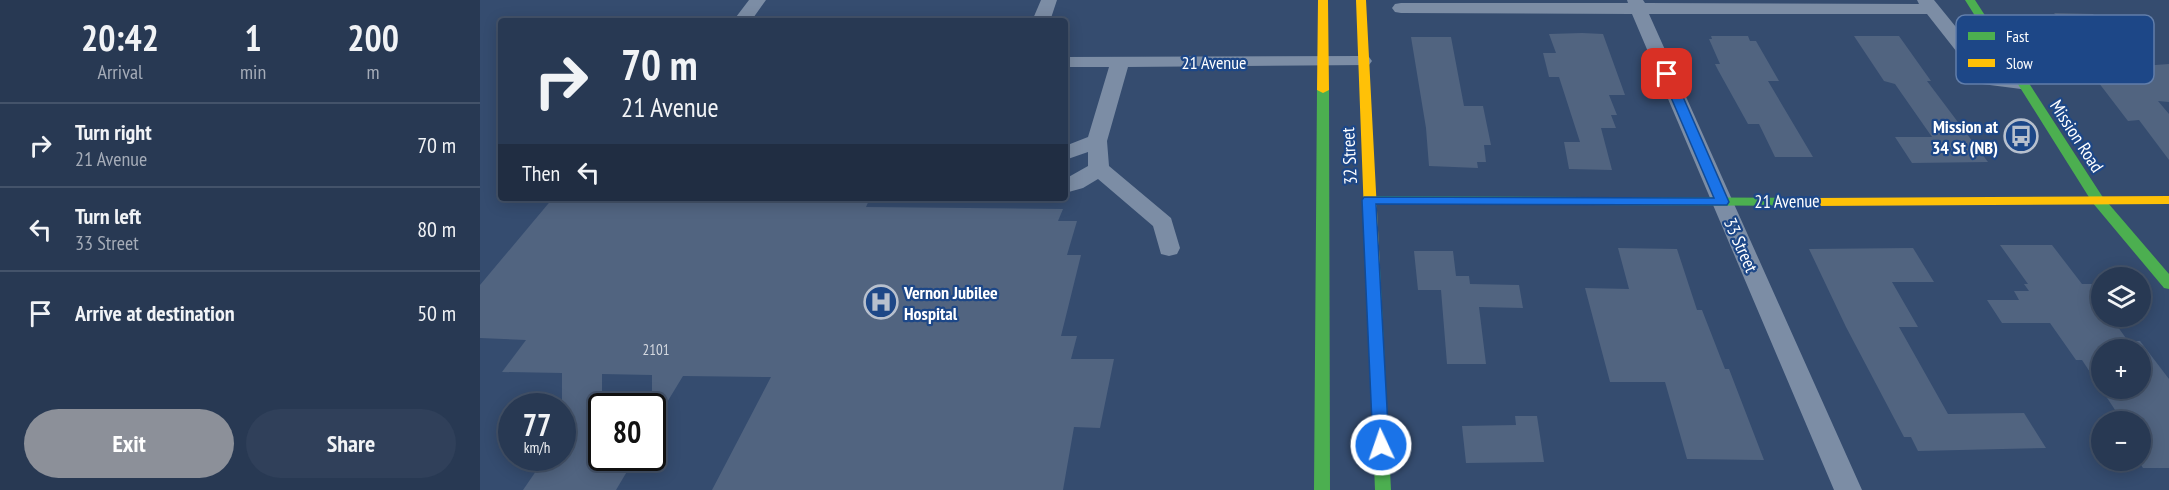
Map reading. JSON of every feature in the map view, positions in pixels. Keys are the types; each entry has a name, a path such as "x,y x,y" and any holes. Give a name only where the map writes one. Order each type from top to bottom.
{"main road":[{"name":"32 Street","path":"1322,490 1323,0"},
{"name":"32 Street","path":"1361,0 1383,490"},
{"name":"Mission Road","path":"1970,0 1979,15"},
{"name":"Mission Road","path":"2022,84 2097,200 2169,284"},
{"name":"21 Avenue","path":"1369,200 1722,202 2169,200"}],"street":[{"path":"744,18 758,0"},
{"path":"1042,18 1049,0"},
{"path":"1401,8 1928,4 1956,39"},
{"name":"33 Street","path":"1637,5 1848,490"},
{"name":"21 Avenue","path":"1068,62 1363,61"},
{"path":"1120,62 1096,141 1099,169 1163,223 1169,248"},
{"path":"1068,152 1096,141"},
{"path":"1068,185 1099,169"}],"building":[{"path":"2054,13 2094,15 2056,15"},
{"path":"1549,34 1603,34 1625,95 1609,95 1617,115 1611,115 1616,128 1601,128 1612,170 1569,169 1564,142 1580,142 1559,77 1549,77 1543,53 1556,53"},
{"path":"1711,36 1748,36 1750,41 1756,41 1779,81 1768,81 1813,157 1775,157 1759,124 1748,124 1718,70 1715,64 1720,64 1709,39 1712,39"},
{"path":"1854,36 1899,36 1931,81 1927,81 1988,162 1912,163 1895,137 1932,137 1895,84 1884,81"},
{"path":"1411,37 1451,37 1464,106 1483,106 1491,145 1484,145 1486,162 1477,162 1478,168 1429,166 1426,128"},
{"path":"2169,64 2169,102 2158,101 2169,114 2169,160 2139,120 2128,121 2100,84 2154,84 2154,65"},
{"name":"Vernon Jubilee Hospital","path":"550,201 869,201 866,207 1063,209 1058,221 1077,221 1067,255 1081,255 1061,336 1077,336 1071,359 1114,359 1100,428 1074,427 1063,490 712,490 771,377 683,376 666,404 666,393 652,393 652,375 602,374 602,393 588,393 588,471 627,471 616,490 523,490 536,471 576,471 576,393 562,393 562,373 502,372 526,340 480,338 480,285"},
{"path":"2000,245 2052,245 2082,284 2091,284 2091,327 2118,327 2127,339 2091,339 2091,374 2082,360 2076,360 2050,323 2002,323 1987,300 2019,300 2014,291 2029,291 2024,284 2028,284"},
{"path":"1618,248 1677,249 1697,310 1702,310 1725,369 1729,369 1764,460 1687,459 1665,382 1610,382 1585,288 1629,289"},
{"path":"1913,248 1934,282 1892,282 1918,327 1899,327 1948,414 2024,413 2046,448 1918,451 1911,437 1904,437 1846,327 1809,249"},
{"path":"1414,251 1453,251 1456,276 1469,276 1470,284 1519,285 1523,308 1479,307 1486,364 1447,364 1441,290 1418,290"},
{"path":"2151,355 2169,379 2169,468 2151,468 2151,411 2116,411 2108,399 2151,399"},
{"path":"1515,416 1537,416 1544,462 1466,463 1462,426 1516,425"}],"traffic: fast":[{"path":"1970,0 1980,15"},
{"path":"2024,84 2097,199 2169,284"},
{"path":"1322,490 1323,90"},
{"path":"1369,200 1815,202"},
{"path":"1373,268 1383,490"}],"traffic: slow":[{"path":"1323,0 1323,90"},
{"path":"1361,0 1373,268"},
{"path":"1815,202 2169,200"}],"place":[{"name":"Mission at 34 St (NB)","path":"2021,136"},
{"name":"Vernon Jubilee Hospital","path":"881,302"}],"route":[{"path":"1381,445 1369,200 1722,202 1667,74"}]}
